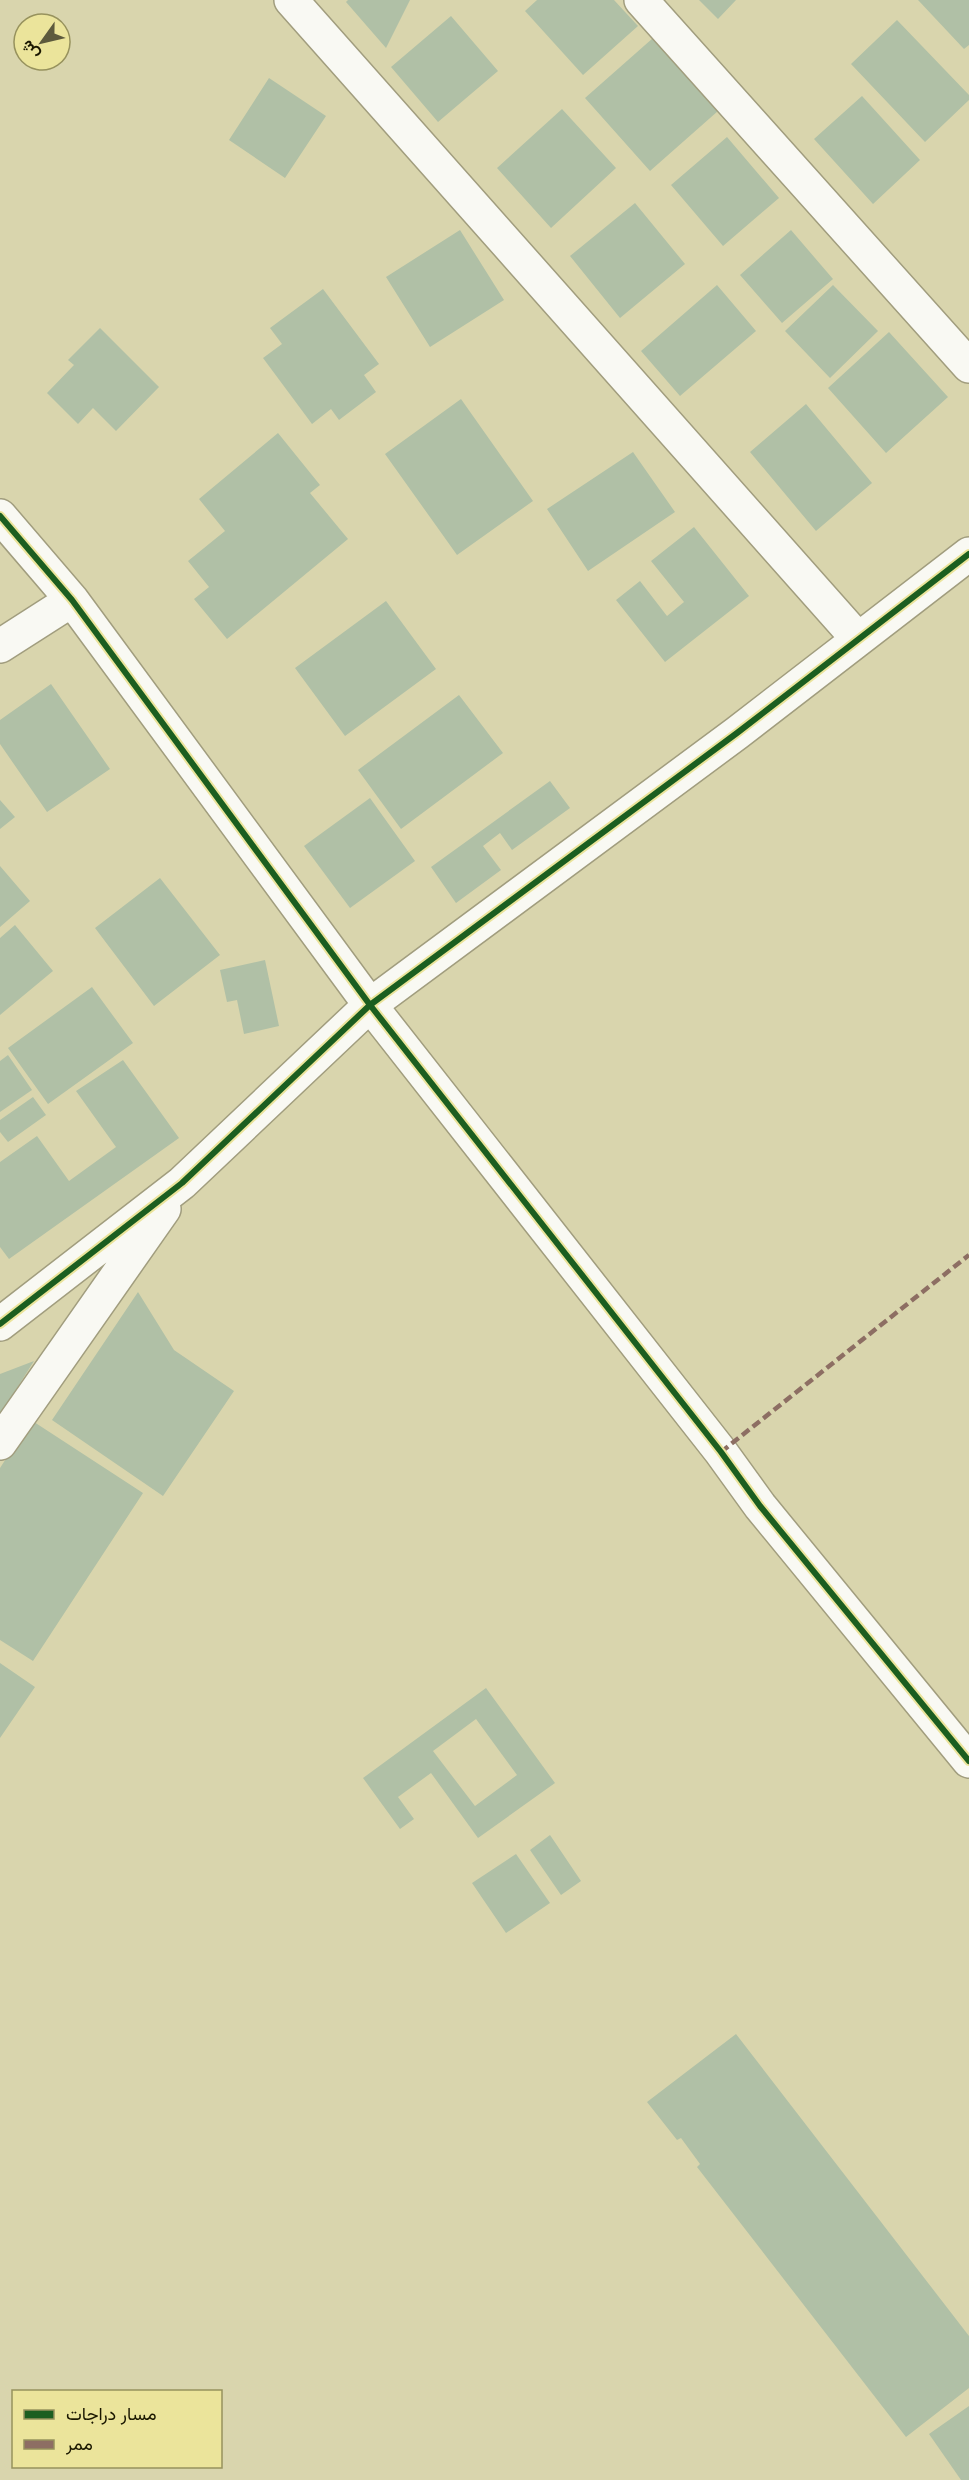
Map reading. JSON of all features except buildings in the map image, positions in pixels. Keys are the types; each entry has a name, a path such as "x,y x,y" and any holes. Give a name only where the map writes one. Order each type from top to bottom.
{"street":[{"path":"291,0 858,639"},
{"path":"640,0 969,366"},
{"path":"0,516 72,600 370,1005 721,1452 760,1506 969,1761"},
{"path":"0,1324 182,1183 370,1005 737,733 969,554"},
{"path":"0,646 72,600"},
{"path":"0,1443 182,1183"}],"marked path":[{"path":"721,1452 969,1255"}],"cycle path":[{"path":"0,516 72,600 370,1005 721,1452 760,1506 969,1761"},
{"path":"0,1324 182,1183 370,1005 737,733 969,554"}]}
